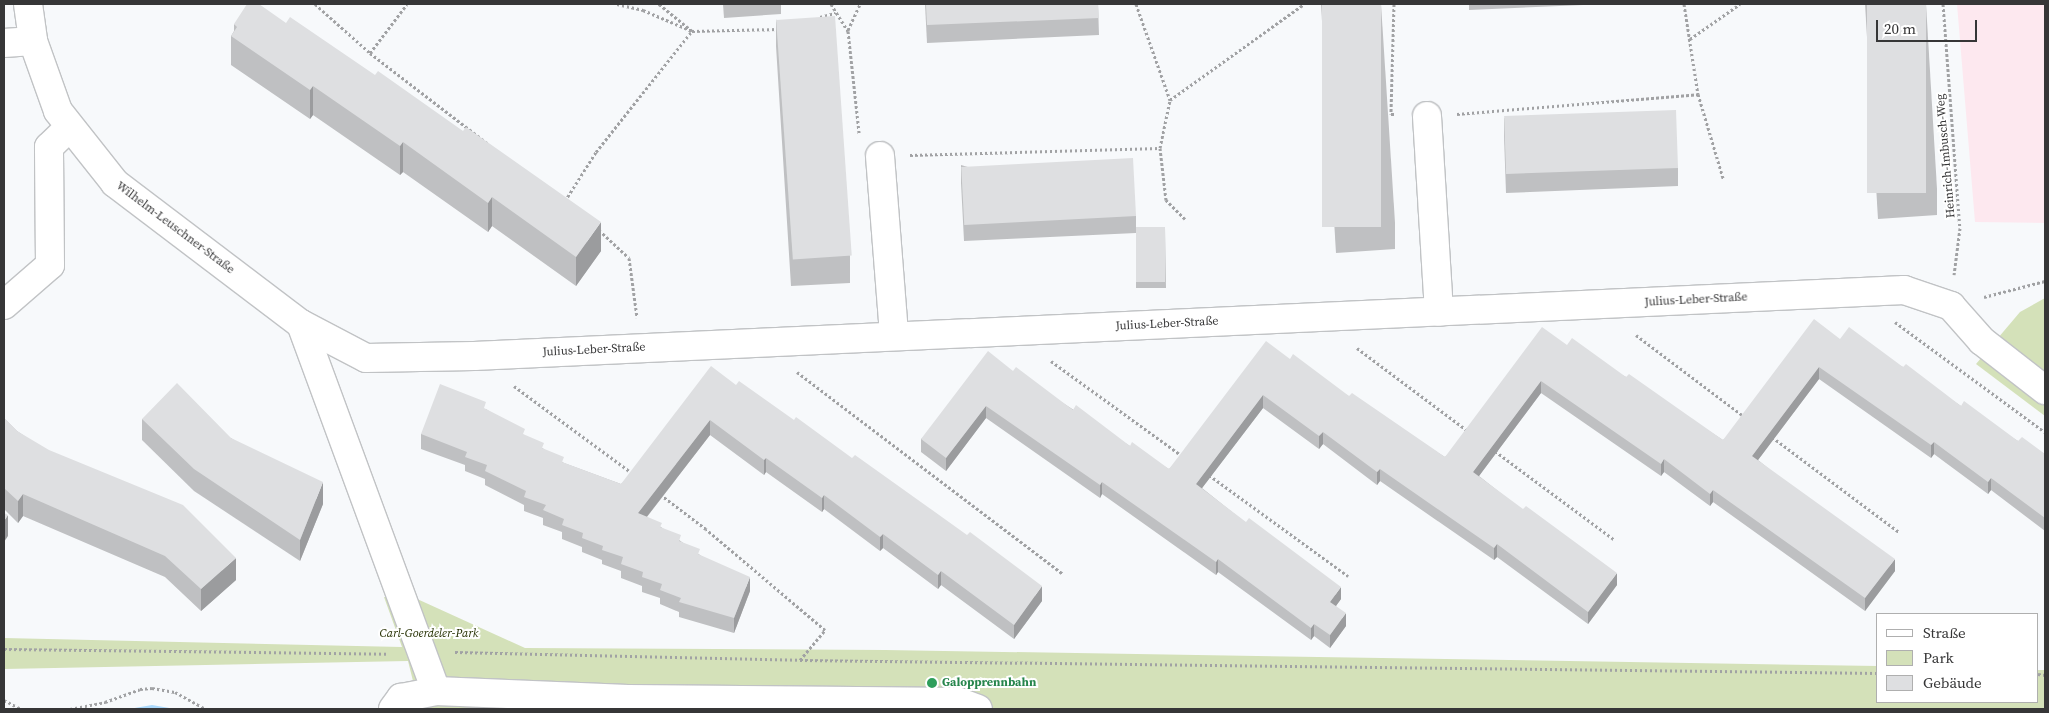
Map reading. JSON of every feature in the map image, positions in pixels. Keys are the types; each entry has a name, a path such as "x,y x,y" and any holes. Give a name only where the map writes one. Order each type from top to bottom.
{"street":[{"name":"Wilhelm-Leuschner-Straße","path":"28,4 33,41 58,111 69,128 116,183 301,324"},
{"path":"4,43 33,41"},
{"path":"1427,116 1439,312"},
{"path":"4,304 50,265 49,147 69,128"},
{"path":"880,156 894,335"},
{"name":"Julius-Leber-Straße","path":"301,324 366,358 474,356 894,335 1904,290 1950,306"},
{"path":"1950,306 1982,341 2045,390"},
{"path":"301,324 408,653 436,691"},
{"path":"393,709 401,698 436,691 628,704 959,702 978,709"}],"path":[{"path":"315,4 370,53 495,148"},
{"path":"370,53 407,4"},
{"path":"617,4 643,10 692,31 788,27"},
{"path":"659,4 692,31"},
{"path":"831,4 848,31 861,147 880,156 1160,148"},
{"path":"848,31 860,4"},
{"path":"1136,4 1170,100 1160,148 1166,200 1185,219"},
{"path":"1170,100 1304,4"},
{"path":"1394,4 1391,114 1427,116 1698,94"},
{"path":"1684,4 1698,94 1723,178"},
{"path":"1690,39 1740,4"},
{"name":"Heinrich-Imbusch-Weg","path":"1943,4 1960,228 1950,306"},
{"path":"816,18 835,13"},
{"path":"565,202 596,152 692,31"},
{"path":"557,196 573,208"},
{"path":"596,227 629,258 641,348"},
{"path":"1950,306 2045,281"},
{"path":"1595,305 1747,419"},
{"path":"1338,316 1347,340 1473,434"},
{"path":"1894,321 2045,432"},
{"path":"1010,331 1187,459"},
{"path":"757,342 1063,574"},
{"path":"474,356 634,475"},
{"path":"1763,431 1899,532"},
{"path":"1489,446 1615,540"},
{"path":"1203,471 1348,576"},
{"path":"658,493 706,528 825,630 800,660"},
{"path":"4,649 1876,672"},
{"path":"70,709 105,702 140,689 164,688 206,709"},
{"path":"4,700 21,709"}],"shaded area":[{"path":"1957,4 2045,4 2045,223 1975,222"}],"green space":[{"path":"2045,298 2045,416 1976,364 2020,312"},
{"name":"Carl-Goerdeler-Park","path":"384,597 415,598 525,648 885,650 1876,666 1876,703 2039,703 2039,670 2045,670 2045,709 420,709 408,661 4,669 4,638 402,647"}],"water":[{"path":"152,705 175,709 129,709"}],"building":[{"path":"247,4 259,4 286,23 290,17 375,75 378,71 463,131 466,127 601,222 576,257 492,197 488,203 403,142 400,146 313,86 310,90 231,36 237,27 234,24"},
{"path":"926,4 1098,4 1099,18 927,25"},
{"path":"1322,4 1381,4 1381,227 1322,227"},
{"path":"1867,4 1926,4 1926,193 1867,193"},
{"path":"835,16 852,255 793,260 776,20"},
{"path":"1676,110 1678,168 1506,174 1504,116"},
{"path":"1133,158 1136,216 964,225 961,167"},
{"path":"1136,227 1165,227 1165,282 1136,282"},
{"path":"1814,319 1840,339 1849,327 1903,367 1906,364 1961,406 1964,401 2018,441 2022,437 2045,454 2045,518 1991,478 1988,482 1934,442 1931,445 1819,367 1752,456 1895,559 1865,598 1713,490 1710,494 1664,459 1661,464 1541,381 1473,472 1523,509 1526,506 1617,573 1588,612 1497,544 1494,548 1380,469 1377,472 1323,432 1319,436 1263,395 1196,484 1246,522 1249,518 1341,587 1330,602 1346,613 1330,635 1314,624 1311,628 1218,559 1216,562 1102,482 1100,485 986,406 946,458 921,439 988,351 1013,371 1016,367 1073,410 1076,405 1130,446 1132,442 1169,469 1266,341 1290,359 1293,354 1349,396 1352,393 1445,457 1542,327 1567,345 1572,338 1626,377 1629,374 1723,440"},
{"path":"711,366 736,385 739,381 794,420 796,417 852,458 855,455 967,535 970,532 1042,586 1014,625 941,571 938,575 883,534 880,537 824,495 822,498 766,458 764,460 710,420 638,513 662,523 660,527 681,535 679,541 700,549 698,554 750,577 734,618 679,602 681,598 660,590 662,584 642,577 643,572 621,564 623,557 602,550 603,546 582,538 583,533 562,525 564,519 543,510 546,505 524,497 526,491 485,471 487,465 465,457 467,452 421,434 440,384 486,402 484,408 525,429 523,434 544,443 542,448 564,457 562,462 621,484"},
{"path":"177,383 231,438 323,482 300,540 194,469 142,419"},
{"path":"4,418 17,431 49,450 183,505 236,558 201,589 165,556 23,494 18,501 4,488"},
{"path":"4,513 8,515 4,521"}],"place":[{"name":"Galopprennbahn","path":"932,683"}]}
